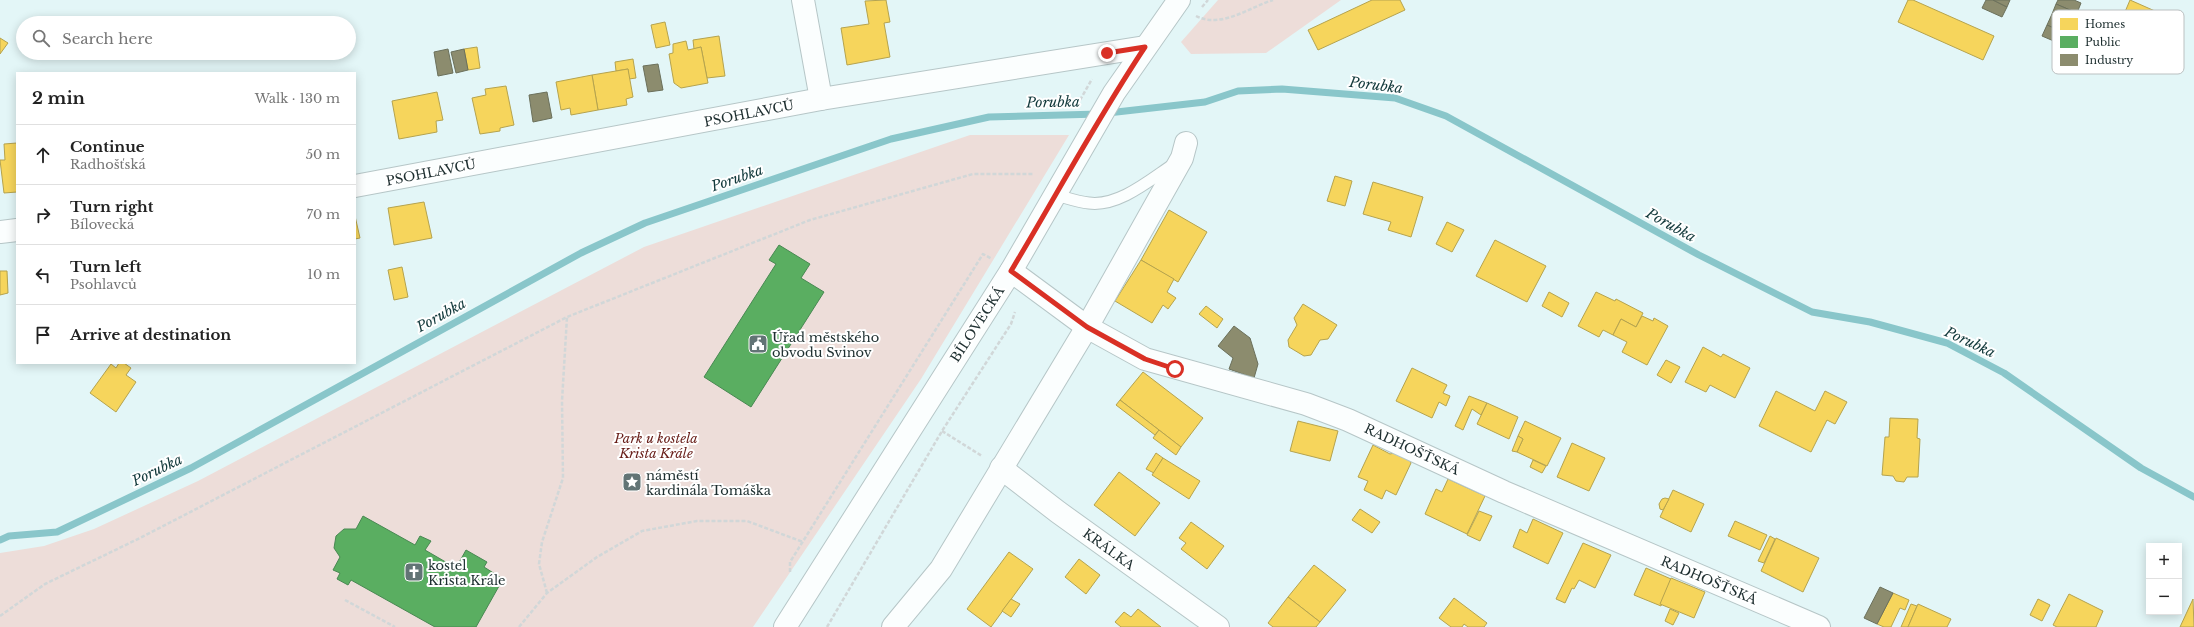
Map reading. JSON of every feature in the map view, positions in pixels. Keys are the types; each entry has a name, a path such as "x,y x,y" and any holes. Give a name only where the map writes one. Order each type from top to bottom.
{"street":[{"path":"803,0 821,99"},
{"name":"BÍLOVECKÁ","path":"785,627 1017,275 1081,148 1114,93 1179,0"},
{"name":"PSOHLAVCŮ","path":"356,186 821,99 1145,47"},
{"path":"893,627 941,569 1087,327 1184,151"},
{"path":"0,232 16,230"},
{"name":"RADHOŠŤSKÁ","path":"1017,275 1087,327 1145,359 1306,404 1348,420 1504,492 1819,627"},
{"name":"KRÁLKA","path":"1002,468 1058,512 1218,627"}],"lane":[{"path":"1056,195 1090,203 1107,202 1150,180 1184,151"}],"path":[{"path":"1195,15 1202,19 1220,20 1273,0"},
{"path":"0,616 45,584 140,538 567,317 810,220 974,174 1034,174"},
{"path":"791,577 790,562 983,254"},
{"path":"827,627 942,431 1011,324 1017,275"},
{"path":"547,593 539,564 542,542 563,478 562,401 567,317"},
{"path":"942,431 1002,468"},
{"path":"520,627 547,593 597,557 642,531 697,521 747,521 803,542"},
{"path":"345,600 395,627"}],"green space":[{"path":"1218,0 1341,0 1266,53 1191,54 1181,42"},
{"name":"Park u kostela Krista Krále","path":"970,135 1069,135 921,379 753,627 0,627 0,553 44,546 94,529 198,481 644,247"}],"building: Homes":[{"path":"886,0 890,22 884,23 890,57 847,65 841,28 869,24 865,1"},
{"path":"1372,0 1400,0 1405,10 1318,50 1308,30"},
{"path":"1908,0 1913,0 1994,36 1983,60 1898,22"},
{"path":"2130,0 2153,10 2126,10"},
{"path":"665,22 670,45 656,48 651,25"},
{"path":"719,36 725,76 707,78 701,47 694,49 693,40"},
{"path":"0,38 8,43 0,54"},
{"path":"686,41 688,50 701,47 708,83 681,88 674,83 669,54 673,53 673,44"},
{"path":"477,47 480,68 468,70 464,49"},
{"path":"633,59 636,78 629,79 628,69 616,71 615,62"},
{"path":"628,69 633,97 626,99 627,105 598,110 592,75"},
{"path":"592,75 598,110 571,115 570,108 561,110 556,82"},
{"path":"506,86 514,125 500,128 500,131 480,134 472,98 486,95 485,89"},
{"path":"437,92 443,120 436,121 437,132 399,139 392,101"},
{"path":"16,143 16,192 4,193 0,160 5,160 4,144"},
{"path":"1335,176 1352,181 1345,206 1327,201"},
{"path":"1373,182 1423,197 1411,237 1388,230 1391,222 1363,214"},
{"path":"424,202 432,238 394,245 388,208"},
{"path":"1169,210 1207,232 1178,282 1141,260"},
{"path":"356,220 360,238 356,239"},
{"path":"1447,222 1464,230 1452,252 1436,244"},
{"path":"1495,240 1546,266 1527,302 1476,276"},
{"path":"1141,260 1174,279 1167,292 1176,298 1168,309 1163,305 1152,323 1115,301"},
{"path":"402,267 408,297 394,300 388,270"},
{"path":"0,271 7,271 8,293 0,295"},
{"path":"1549,292 1569,303 1562,317 1542,306"},
{"path":"1596,292 1615,301 1616,299 1643,313 1636,327 1621,319 1613,335 1603,330 1599,337 1578,326"},
{"path":"1303,304 1337,325 1328,339 1320,340 1311,355 1304,356 1289,347 1288,340 1297,325 1294,318"},
{"path":"1206,306 1223,319 1217,328 1199,314"},
{"path":"1642,316 1653,321 1654,318 1668,326 1647,365 1622,352 1627,342 1613,335 1621,319 1636,327"},
{"path":"1703,347 1721,357 1723,354 1750,368 1735,398 1710,385 1706,392 1685,382"},
{"path":"1666,360 1680,367 1671,383 1657,375"},
{"path":"111,364 116,368 118,364 125,364 131,368 126,375 136,382 116,412 90,393"},
{"path":"1412,368 1447,385 1443,393 1450,396 1446,406 1439,402 1432,418 1396,401"},
{"path":"1143,372 1203,418 1181,447 1120,400"},
{"path":"1776,391 1815,411 1825,391 1847,402 1835,424 1827,420 1811,452 1759,426"},
{"path":"1469,396 1487,403 1481,415 1472,409 1463,430 1455,426"},
{"path":"1120,400 1159,430 1155,435 1116,405"},
{"path":"1487,403 1518,417 1509,439 1477,424"},
{"path":"1890,418 1918,419 1917,438 1920,439 1918,477 1907,477 1904,482 1896,481 1893,476 1882,475 1885,437 1889,437"},
{"path":"1298,421 1338,431 1330,461 1290,451"},
{"path":"1525,421 1561,438 1547,466 1517,452 1523,439 1518,436"},
{"path":"1159,430 1181,447 1176,455 1153,438"},
{"path":"1518,436 1523,439 1517,452 1512,451"},
{"path":"1572,443 1605,458 1589,491 1557,477"},
{"path":"1373,445 1390,454 1398,452 1408,456 1411,463 1396,495 1386,490 1382,499 1364,490 1368,481 1358,477"},
{"path":"1156,453 1163,458 1154,473 1146,469"},
{"path":"1163,458 1200,481 1189,499 1152,475"},
{"path":"1533,460 1546,466 1542,473 1530,467"},
{"path":"1119,472 1160,503 1135,536 1094,505"},
{"path":"1448,479 1485,496 1467,534 1425,514 1436,489 1442,492"},
{"path":"1673,490 1704,504 1691,532 1660,517"},
{"path":"1662,499 1669,499 1663,510 1660,509 1659,504"},
{"path":"1360,509 1380,522 1372,533 1352,520"},
{"path":"1479,511 1492,516 1480,541 1467,535"},
{"path":"1533,519 1563,533 1548,564 1513,547 1520,529 1527,533"},
{"path":"1735,521 1767,535 1760,550 1728,536"},
{"path":"1191,522 1224,546 1207,569 1181,549 1186,543 1179,538"},
{"path":"1770,536 1775,539 1764,563 1758,561"},
{"path":"1776,538 1819,558 1803,592 1761,571"},
{"path":"1583,543 1611,555 1595,588 1579,580 1574,589 1572,588 1565,603 1556,599"},
{"path":"1009,552 1033,569 991,627 967,609"},
{"path":"1079,559 1100,575 1086,594 1065,577"},
{"path":"1314,565 1346,590 1320,622 1288,597"},
{"path":"1646,568 1671,579 1661,606 1634,595"},
{"path":"1671,578 1705,592 1694,618 1660,604"},
{"path":"1893,593 1909,600 1905,610 1900,608 1891,627 1884,627 1877,624"},
{"path":"2069,594 2103,611 2096,627 2057,627 2053,625"},
{"path":"1288,597 1320,622 1316,627 1273,627 1268,623"},
{"path":"1454,598 1487,623 1484,627 1468,627 1464,624 1462,627 1451,627 1439,618"},
{"path":"1011,599 1020,604 1011,617 1002,611"},
{"path":"2038,599 2050,605 2042,621 2030,615"},
{"path":"2193,599 2194,627 2180,627"},
{"path":"1911,604 1917,606 1908,627 1901,627"},
{"path":"1918,604 1951,619 1947,627 1908,627"},
{"path":"1138,609 1161,627 1121,627 1115,622 1124,612 1131,617"},
{"path":"1670,609 1679,613 1673,625 1665,621"}],"building: Public":[{"path":"779,245 810,264 801,278 824,292 751,407 704,377 776,264 769,260"},
{"name":"kostel Krista Krále","path":"363,516 415,545 420,536 431,541 425,550 456,568 466,550 487,562 484,567 503,579 476,627 435,627 351,580 348,585 337,579 340,573 333,570 340,557 334,548 336,536 344,529 356,529"}],"building: Industry":[{"path":"1986,0 1993,0 2007,7 2002,17 1982,8"},
{"path":"1993,0 2010,0 2007,7"},
{"path":"2058,0 2074,0 2081,3 2078,10 2070,10 2056,4"},
{"path":"2056,4 2070,10 2054,10"},
{"path":"2052,14 2052,27 2047,25"},
{"path":"2047,25 2052,27 2052,40 2042,36"},
{"path":"448,49 453,73 438,76 434,52"},
{"path":"464,49 468,70 456,73 451,52"},
{"path":"658,64 663,90 648,92 643,66"},
{"path":"547,92 552,118 533,122 529,95"},
{"path":"1234,326 1250,338 1258,364 1254,378 1229,369 1233,358 1218,346"},
{"path":"1880,587 1893,593 1877,624 1864,618"}],"waterway":[{"name":"Porubka","path":"0,540 9,536 57,532 191,468 581,253 645,223 891,139 989,117 1099,114 1205,102 1238,91 1282,89 1395,98 1446,116 1699,255 1812,312 1870,322 1947,343 2004,373 2141,468 2194,497"}],"place":[{"name":"Úřad městského obvodu Svinov","path":"758,344"},
{"name":"náměstí kardinála Tomáška","path":"632,482"},
{"name":"kostel Krista Krále","path":"414,572"}],"route":[{"path":"1107,53 1145,47 1114,93 1081,148 1056,195 1011,271 1024,279 1087,327 1145,359 1175,369"}]}
